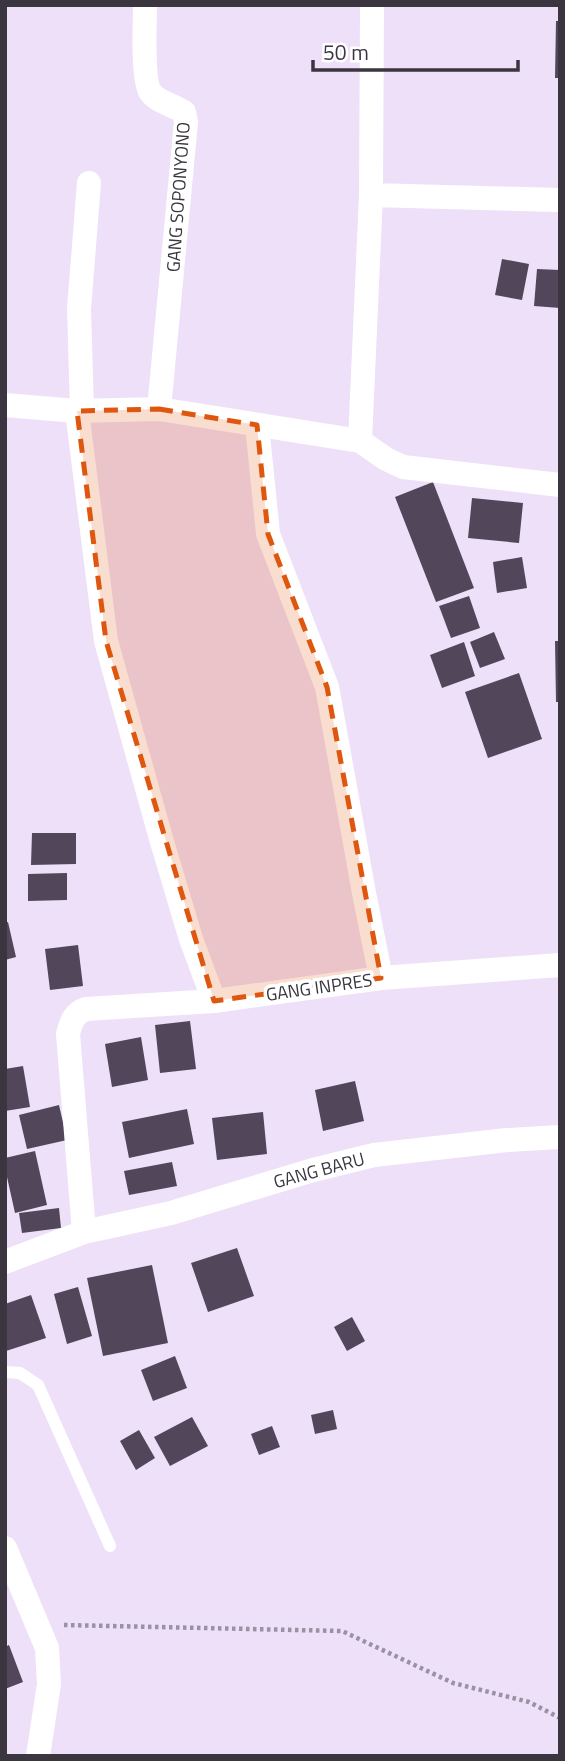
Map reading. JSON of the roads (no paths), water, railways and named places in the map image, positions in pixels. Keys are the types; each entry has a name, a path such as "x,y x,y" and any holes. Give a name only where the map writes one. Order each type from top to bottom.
{"street":[{"name":"GANG SOPONYONO","path":"145,5 146,77 149,91 160,101 174,105 184,112 186,122 159,410"},
{"path":"360,441 371,195 372,5"},
{"path":"89,183 79,309 80,411 106,641 191,939 214,1001"},
{"path":"371,195 560,200"},
{"path":"5,405 80,411 159,410 360,441 403,467 560,485"},
{"path":"257,425 268,534 327,687 381,978"},
{"name":"GANG INPRES","path":"84,1232 68,1034 79,1011 214,1001 381,978 560,965"},
{"name":"GANG BARU","path":"5,1262 84,1232 171,1213 313,1170 374,1155 507,1140 560,1137"},
{"path":"5,1548 47,1648 49,1684 38,1756"}],"lane":[{"path":"5,1372 20,1373 38,1385 110,1546"}]}
